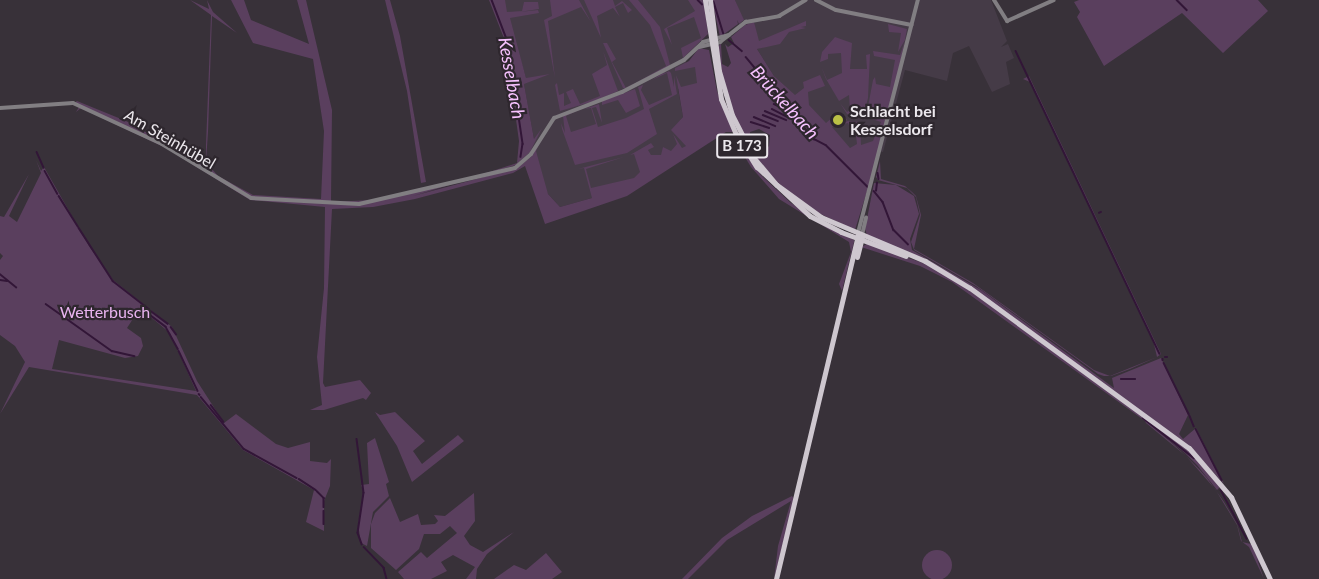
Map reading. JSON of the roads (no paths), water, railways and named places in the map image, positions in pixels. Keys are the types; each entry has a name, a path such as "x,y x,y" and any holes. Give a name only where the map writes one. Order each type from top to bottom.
{"main road":[{"name":"B 173","path":"705,0 724,108 757,167 801,210 946,273 1161,427 1203,462 1238,512 1270,579"},
{"name":"B 173","path":"710,0 713,42"},
{"path":"776,579 860,237"}],"street":[{"path":"713,42 729,35 746,22 779,16 806,0"},
{"path":"816,0 836,10 912,26"},
{"path":"860,237 918,0"},
{"path":"994,0 1007,21 1054,0"},
{"name":"Am Steinhübel","path":"0,108 73,103 162,144 244,196 260,200 359,204 426,191 515,168 526,160 554,118 631,88 713,42"}],"waterway":[{"name":"Kesselbach","path":"492,0 508,42 523,144 521,157"},
{"name":"Brückelbach","path":"698,0 702,4"},
{"path":"1177,0 1187,10"},
{"name":"Brückelbach","path":"714,2 724,34"},
{"name":"Brückelbach","path":"729,40 742,51"},
{"path":"1016,51 1160,354"},
{"name":"Brückelbach","path":"746,57 814,139 826,145 868,187"},
{"path":"774,104 790,112"},
{"path":"772,109 788,117"},
{"path":"765,111 786,120"},
{"path":"763,115 778,121"},
{"path":"754,117 775,126"},
{"path":"751,122 769,128"},
{"path":"37,152 44,168"},
{"path":"45,171 58,194"},
{"path":"878,173 879,179"},
{"path":"876,191 877,183"},
{"name":"Brückelbach","path":"874,191 883,202 894,230 908,244"},
{"path":"59,196 78,226"},
{"path":"79,228 113,281 149,309"},
{"path":"0,274 16,287"},
{"path":"0,280 7,281"},
{"path":"46,304 112,351 134,356"},
{"path":"141,308 166,327 178,349"},
{"path":"151,311 168,324"},
{"path":"171,327 176,334"},
{"path":"179,351 198,391"},
{"path":"1164,363 1189,414"},
{"path":"1121,379 1135,379"},
{"path":"201,397 244,449 297,478"},
{"path":"211,405 224,422"},
{"path":"1190,416 1194,426"},
{"path":"1143,418 1194,458"},
{"path":"1196,429 1222,480"},
{"path":"357,439 364,493 358,533 362,544"},
{"path":"299,479 316,490"},
{"path":"1221,490 1247,539"},
{"path":"317,491 324,498 324,507"},
{"path":"324,511 324,524"},
{"path":"364,547 384,568 387,579"}],"place":[{"name":"Schlacht bei Kesselsdorf","path":"838,120"}],"park label":[{"name":"Wetterbusch","path":"105,312"}]}
